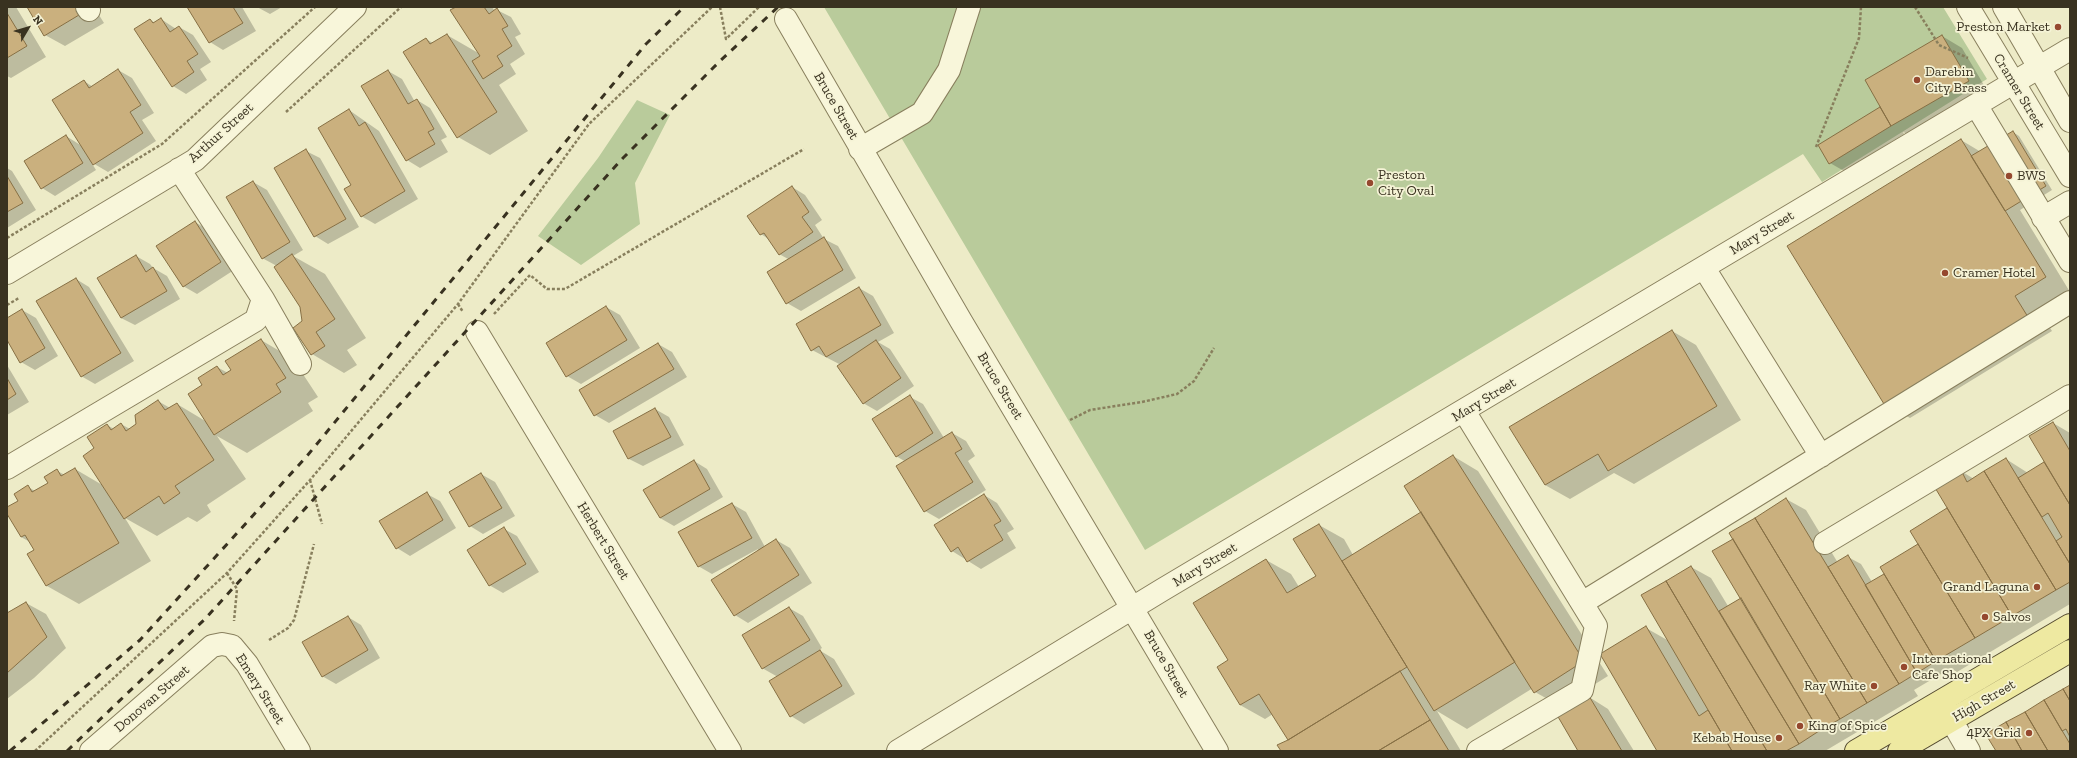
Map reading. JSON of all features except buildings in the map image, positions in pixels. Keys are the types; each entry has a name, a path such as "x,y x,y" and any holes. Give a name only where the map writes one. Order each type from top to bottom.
{"main road":[{"name":"High Street","path":"1856,751 2070,625"},
{"name":"High Street","path":"1899,751 2070,651"}],"street":[{"name":"Arthur Street","path":"7,273 195,160 355,7"},
{"path":"860,149 922,113 949,70 969,7"},
{"name":"Cramer Street","path":"1968,7 2070,176"},
{"name":"Cramer Street","path":"2004,7 2070,122"},
{"name":"Bruce Street","path":"786,19 860,149 1217,751"},
{"name":"Mary Street","path":"898,751 1133,610 1162,590 2070,49"},
{"path":"1976,105 2070,261"},
{"path":"179,169 263,298 300,364"},
{"path":"2043,218 2070,202"},
{"path":"1704,268 1821,456"},
{"path":"7,468 256,320 263,298"},
{"path":"1582,603 2070,302"},
{"name":"Herbert Street","path":"477,332 730,751"},
{"path":"1825,543 2070,396"},
{"path":"1464,411 1596,626 1582,690 1478,751"},
{"name":"Donovan Street","path":"91,751 222,646"},
{"name":"Emery Street","path":"222,646 247,664 299,751"},
{"path":"1941,701 1969,751"}],"path":[{"path":"7,238 162,144 315,7"},
{"path":"34,751 227,573 310,480 458,304 588,124 712,7"},
{"path":"720,7 726,38 759,7"},
{"path":"1816,147 1859,38 1861,7"},
{"path":"1915,7 1939,45 1970,60"},
{"path":"458,304 477,332 530,275 547,288 565,289 804,149"},
{"path":"1070,420 1090,410 1142,402 1177,394 1194,381 1214,348"},
{"path":"310,480 322,524"},
{"path":"269,640 288,628 294,620 314,544"},
{"path":"222,646 237,589 227,573"}],"green space":[{"name":"Preston City Oval","path":"824,7 1943,7 1987,79 1822,182 1803,154 1145,550"},
{"path":"637,100 670,115 635,183 640,224 581,265 538,236 598,158"}],"railway":[{"path":"10,751 140,640 307,456 646,44 684,7"},
{"path":"67,751 205,619 623,158 719,62 778,7"}],"place":[{"name":"Preston Market","path":"2058,27"},
{"name":"Darebin City Brass","path":"1917,80"},
{"name":"BWS","path":"2009,176"},
{"name":"Preston City Oval","path":"1370,183"},
{"name":"Cramer Hotel","path":"1945,273"},
{"name":"Grand Laguna","path":"2037,587"},
{"name":"Salvos","path":"1985,617"},
{"name":"International Cafe Shop","path":"1904,667"},
{"name":"Ray White","path":"1874,686"},
{"name":"King of Spice","path":"1800,726"},
{"name":"4PX Grid","path":"2029,733"},
{"name":"Kebab House","path":"1779,738"}]}
